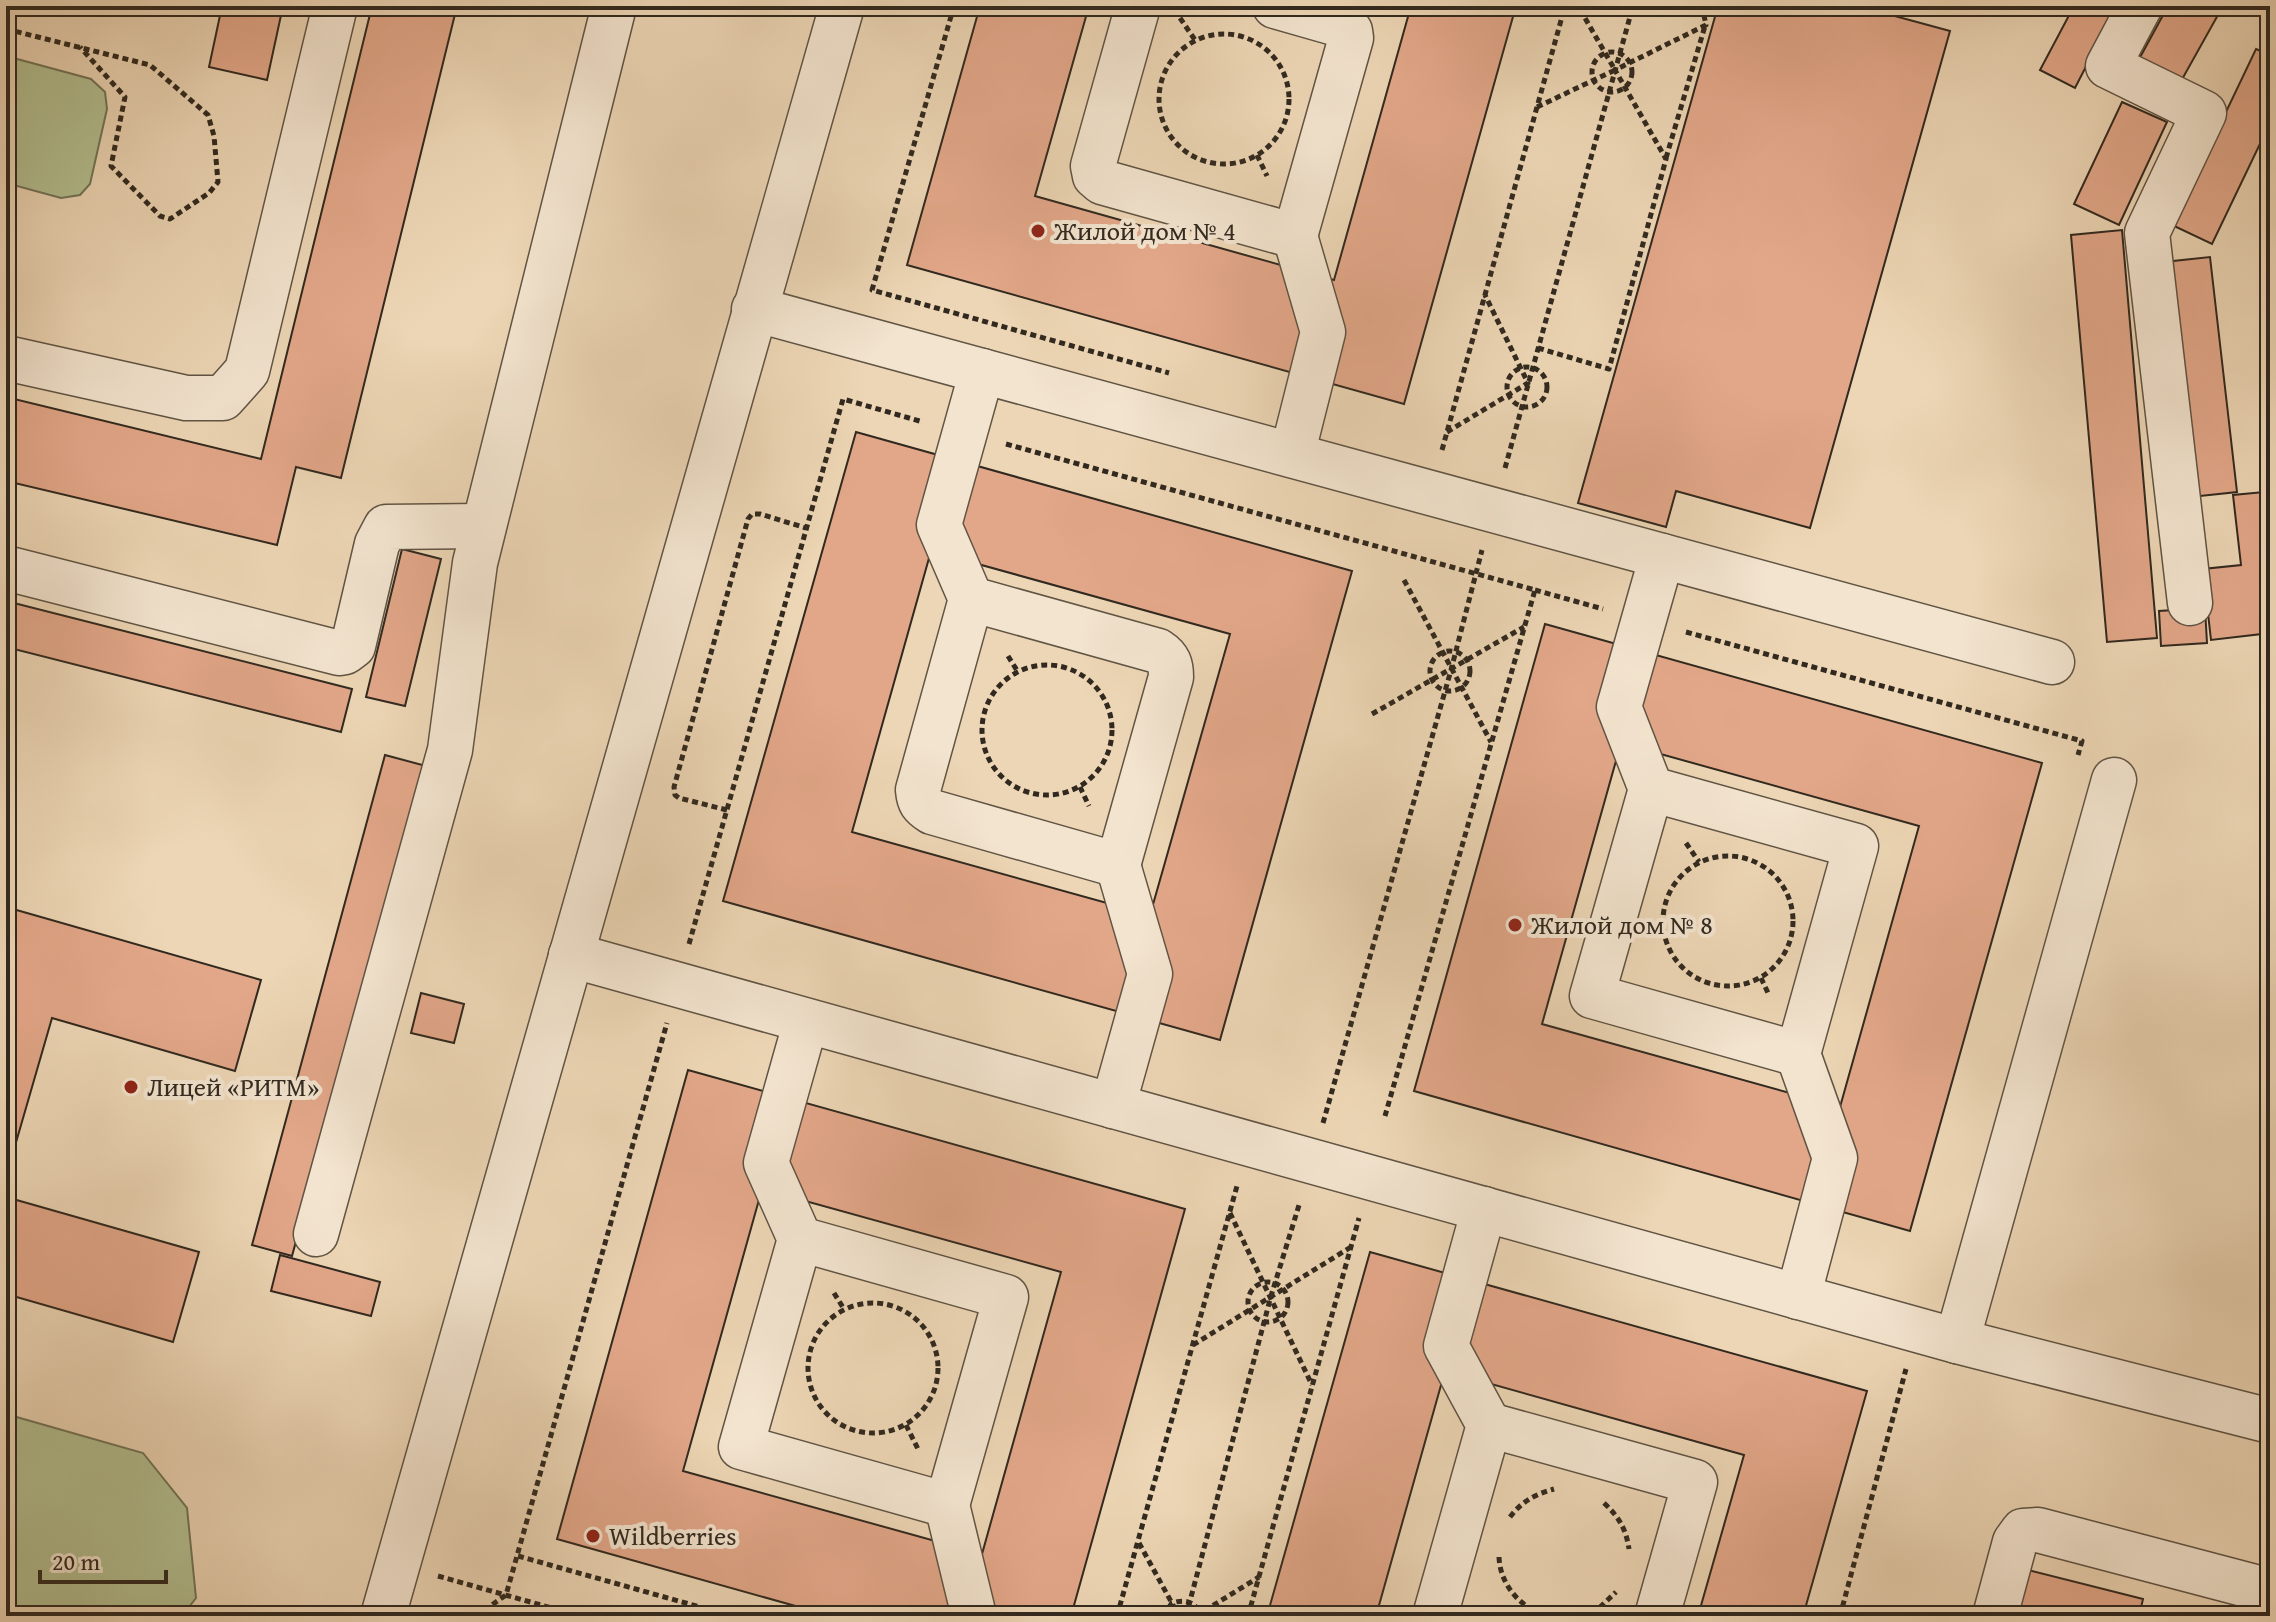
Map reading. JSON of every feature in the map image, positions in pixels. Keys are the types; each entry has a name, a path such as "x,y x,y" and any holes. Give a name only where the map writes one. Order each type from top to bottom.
{"street":[{"path":"6,358 186,398 223,398 247,371 335,6"},
{"path":"316,1234 450,750 475,563 483,526 614,6"},
{"path":"383,1616 842,6"},
{"path":"1138,6 1093,166 1095,176 1102,182 1295,236"},
{"path":"1275,6 1345,26 1351,38 1295,236 1323,332 1292,455"},
{"path":"2140,6 2108,66 2204,113 2147,233 2190,603"},
{"path":"754,309 2052,662"},
{"path":"982,371 939,525 971,599 918,790 923,807 932,812 1118,865"},
{"path":"6,568 339,653 353,646 377,544 386,527 483,526"},
{"path":"1662,556 1619,707 1651,789 1592,996 1798,1054"},
{"path":"971,599 1158,651 1166,656 1171,666 1171,677 1118,865 1150,974 1113,1106"},
{"path":"1957,1341 2114,780"},
{"path":"1651,789 1856,846 1798,1054 1835,1158 1798,1297"},
{"path":"571,955 1957,1341 2270,1421"},
{"path":"806,1021 766,1163 800,1239 741,1447 947,1505"},
{"path":"1435,1616 1489,1425 1446,1346 1484,1209"},
{"path":"800,1239 1006,1297 947,1505 974,1616"},
{"path":"1489,1425 1695,1482 1657,1616"},
{"path":"1995,1616 2015,1542 2023,1531 2038,1530 2270,1591"}],"path":[{"path":"954,6 872,290 1169,373"},
{"path":"1172,6 1195,40"},
{"path":"1455,453 1442,450 1565,6"},
{"path":"1578,6 1666,159"},
{"path":"1186,1616 1271,1296 1451,670 1475,573 1633,6"},
{"path":"1538,348 1609,369 1706,25 1702,6"},
{"path":"1537,108 1706,25"},
{"path":"6,29 80,47 150,65 208,115 214,136 218,182 209,193 170,219 160,216 111,166 125,97 80,47"},
{"path":"1219,34 1243,36 1262,45 1276,60 1286,78 1289,98 1286,118 1280,133 1257,155 1241,162 1207,162 1189,154 1174,141 1163,125 1158,105 1166,67 1179,51 1195,40 1219,34"},
{"path":"1605,52 1620,53 1631,62 1632,76 1626,88 1609,91 1600,88 1594,80 1594,63 1605,52"},
{"path":"1485,295 1528,383"},
{"path":"1532,367 1545,378 1547,391 1540,403 1534,406 1514,403 1508,395 1508,378 1521,368 1532,367"},
{"path":"1447,433 1528,383"},
{"path":"1492,464 1505,467"},
{"path":"727,810 679,798 675,795 674,787 748,519 752,514 760,514 806,528"},
{"path":"1417,556 2082,741 2078,756"},
{"path":"1404,580 1491,743"},
{"path":"1385,1116 1535,590"},
{"path":"1372,714 1524,627"},
{"path":"1455,651 1467,660 1470,675 1461,688 1445,690 1432,680 1432,662 1442,652 1455,651"},
{"path":"1040,665 1062,666 1083,675 1100,690 1110,711 1111,744 1096,774 1080,787 1061,794 1040,796 1011,784 990,762 983,743 985,712 1000,685 1018,672 1040,665"},
{"path":"1720,856 1743,858 1764,866 1780,881 1791,901 1794,924 1789,946 1777,965 1761,978 1741,986 1721,986 1701,981 1683,970 1671,953 1664,933 1663,913 1669,893 1680,876 1699,862 1720,856"},
{"path":"476,1616 506,1595 697,919"},
{"path":"1117,1616 1237,1185"},
{"path":"1229,1213 1312,1386"},
{"path":"1248,1616 1359,1218"},
{"path":"1192,1346 1352,1246"},
{"path":"1264,1283 1283,1288 1289,1307 1281,1318 1264,1323 1249,1310 1250,1293 1264,1283"},
{"path":"866,1303 888,1304 909,1313 926,1328 936,1348 939,1371 934,1393 922,1412 906,1425 887,1433 866,1433 846,1428 829,1417 816,1400 809,1380 808,1359 814,1340 826,1323 844,1309 866,1303"},
{"path":"1840,1616 1906,1369"},
{"path":"1505,1525 1517,1508 1535,1495 1556,1488"},
{"path":"1600,1499 1616,1514 1627,1534 1630,1556"},
{"path":"1138,1543 1179,1616"},
{"path":"1499,1545 1499,1566 1507,1585 1519,1602 1548,1616"},
{"path":"518,1556 732,1616"},
{"path":"397,1563 580,1616"},
{"path":"1163,1616 1172,1603 1186,1600 1200,1615 1259,1577"},
{"path":"1582,1616 1598,1613 1619,1588"}],"green space":[{"path":"6,56 91,79 105,92 107,109 90,184 80,195 61,198 6,183"},
{"path":"6,1414 143,1453 187,1508 196,1598 182,1616 6,1616"}],"building":[{"path":"222,6 283,6 267,80 209,67"},
{"path":"372,6 457,6 341,478 296,467 277,545 6,481 6,397 261,459"},
{"name":"Жилой дом № 4","path":"980,6 1089,6 1035,196 1334,280 1411,6 1516,6 1404,404 907,265"},
{"path":"1718,6 1858,6 1950,31 1810,528 1676,491 1666,527 1578,503"},
{"path":"2074,6 2117,6 2075,88 2040,70"},
{"path":"2168,6 2223,6 2180,83 2138,61"},
{"path":"2256,49 2270,55 2270,123 2212,244 2172,225"},
{"path":"2122,102 2167,122 2119,225 2074,204"},
{"path":"2122,230 2157,638 2107,642 2071,235"},
{"path":"2210,257 2237,492 2191,497 2164,262"},
{"path":"856,432 1352,571 1220,1040 723,901","holes":["931,551 1230,634 1150,915 852,832"]},
{"path":"2264,492 2270,544 2270,633 2211,640 2203,569 2241,565 2233,495"},
{"path":"402,549 441,559 405,706 366,697"},
{"path":"6,601 352,689 341,732 6,647"},
{"path":"2205,608 2207,643 2161,646 2159,611"},
{"name":"Жилой дом № 8","path":"1545,624 2042,763 1910,1231 1414,1091","holes":["1621,743 1919,826 1840,1107 1542,1024"]},
{"path":"385,755 426,766 292,1256 252,1245"},
{"path":"6,907 261,980 235,1071 52,1018 6,1177"},
{"path":"421,993 464,1004 454,1043 411,1033"},
{"path":"688,1070 1185,1209 1071,1616 831,1616 557,1539","holes":["762,1189 1061,1272 982,1554 683,1471"]},
{"path":"6,1197 199,1252 173,1342 6,1294"},
{"path":"1370,1252 1867,1391 1803,1616 1698,1616 1744,1455 1445,1371 1376,1616 1267,1616"},
{"path":"280,1255 380,1282 371,1316 271,1291"},
{"path":"2028,1570 2143,1599 2139,1616 2016,1616"}],"place":[{"name":"Жилой дом № 4","path":"1038,231"},
{"name":"Жилой дом № 8","path":"1515,925"},
{"name":"Лицей «РИТМ»","path":"131,1087"},
{"name":"Wildberries","path":"593,1536"}]}
